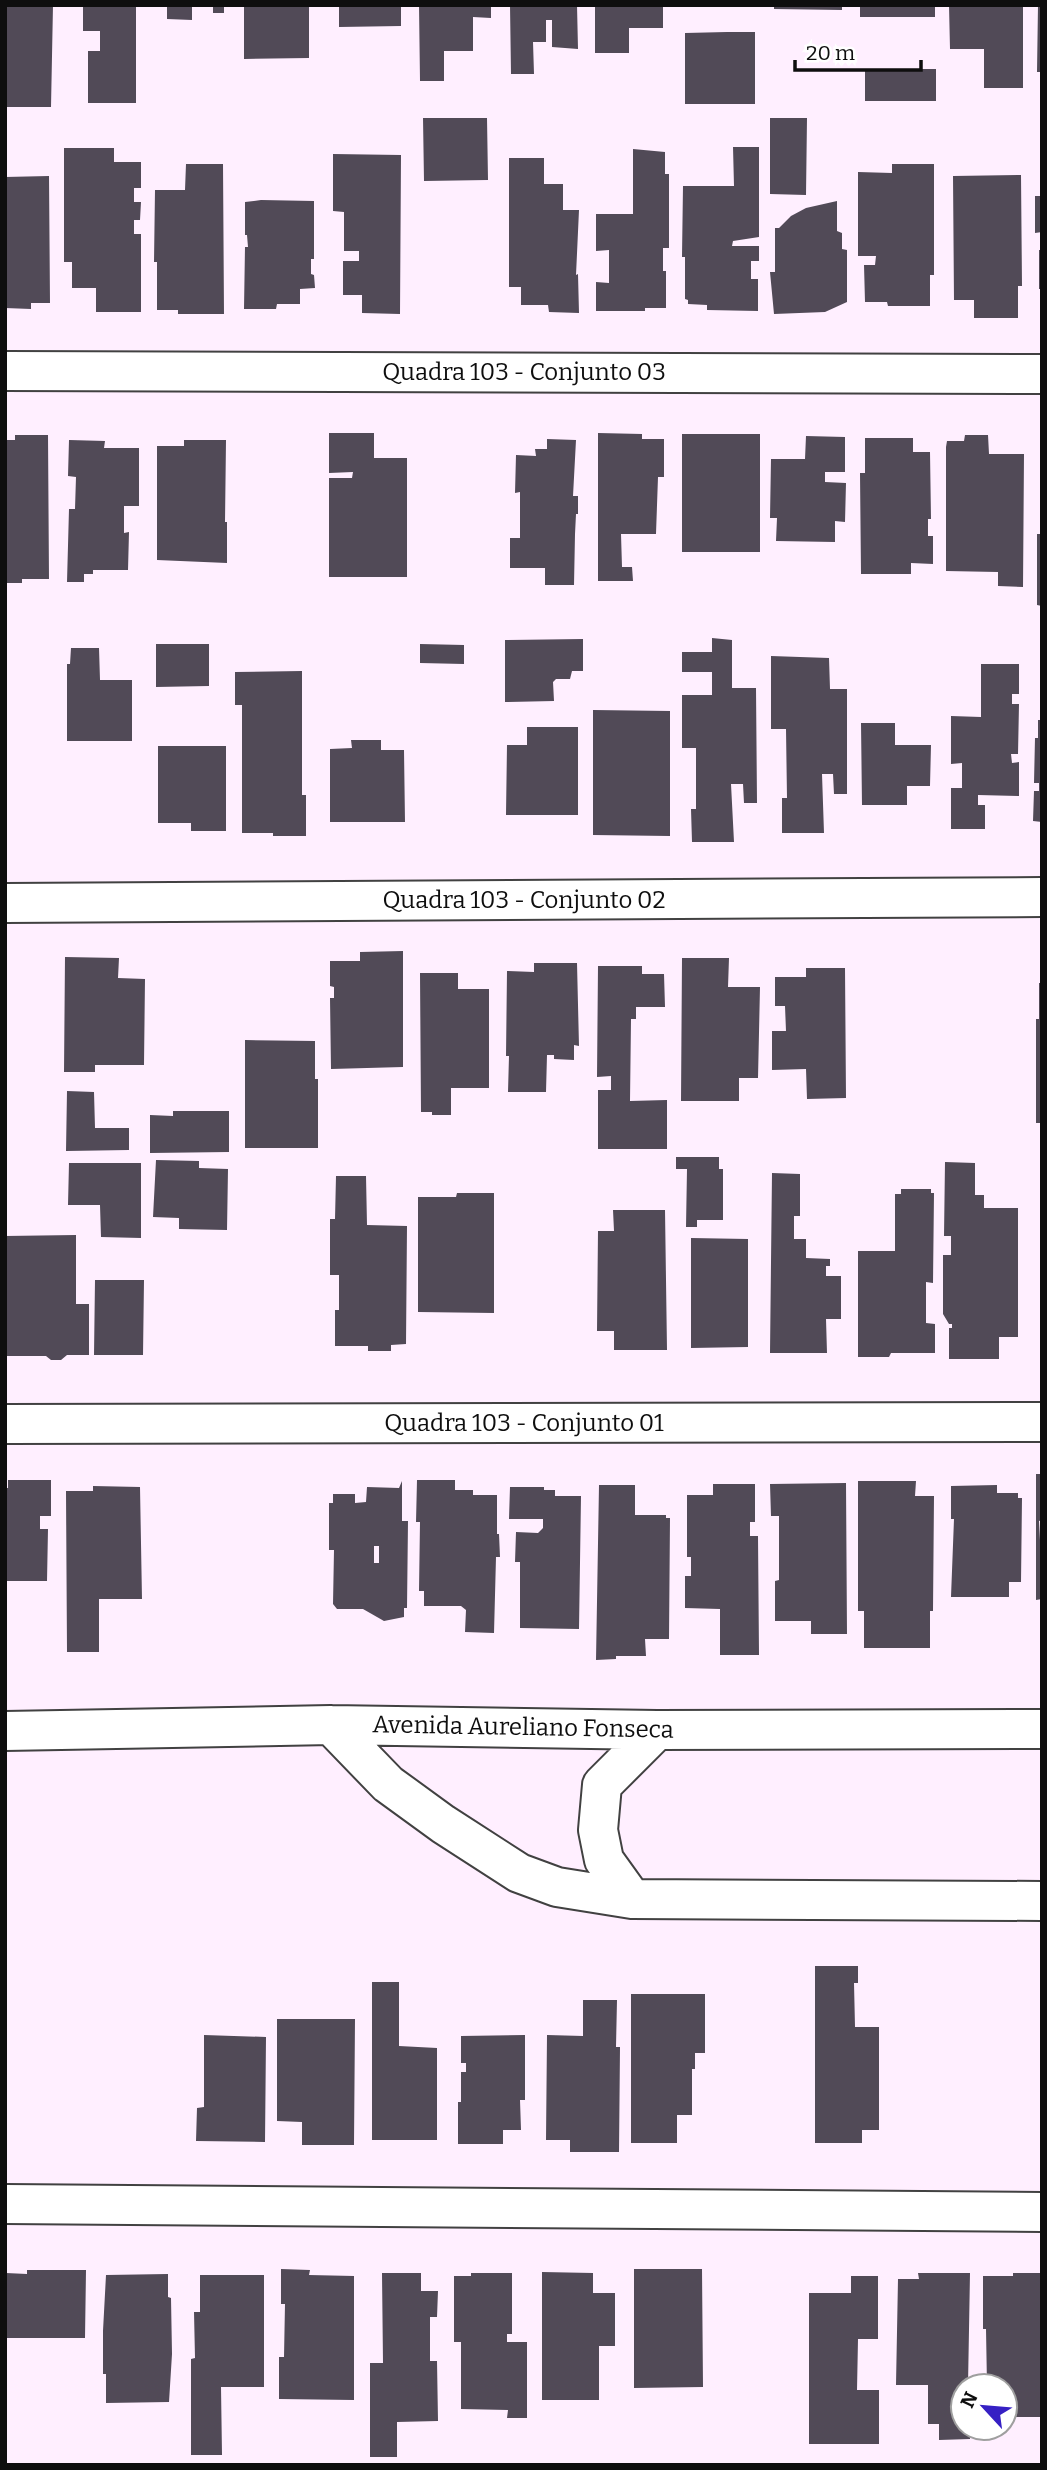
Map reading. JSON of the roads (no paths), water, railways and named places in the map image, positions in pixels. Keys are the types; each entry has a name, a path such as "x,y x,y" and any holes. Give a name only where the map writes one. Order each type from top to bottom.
{"street":[{"name":"Quadra 103 - Conjunto 03","path":"5,371 1042,373"},
{"name":"Quadra 103 - Conjunto 02","path":"5,903 1042,897"},
{"name":"Quadra 103 - Conjunto 01","path":"5,1424 1042,1422"},
{"name":"Avenida Aureliano Fonseca","path":"5,1731 331,1725 657,1730 1042,1729"},
{"path":"331,1725 388,1784 484,1852 519,1873 557,1887 632,1899 1042,1901"},
{"path":"632,1899 604,1860 598,1829 602,1785 657,1730"},
{"path":"5,2204 1042,2212"}]}
